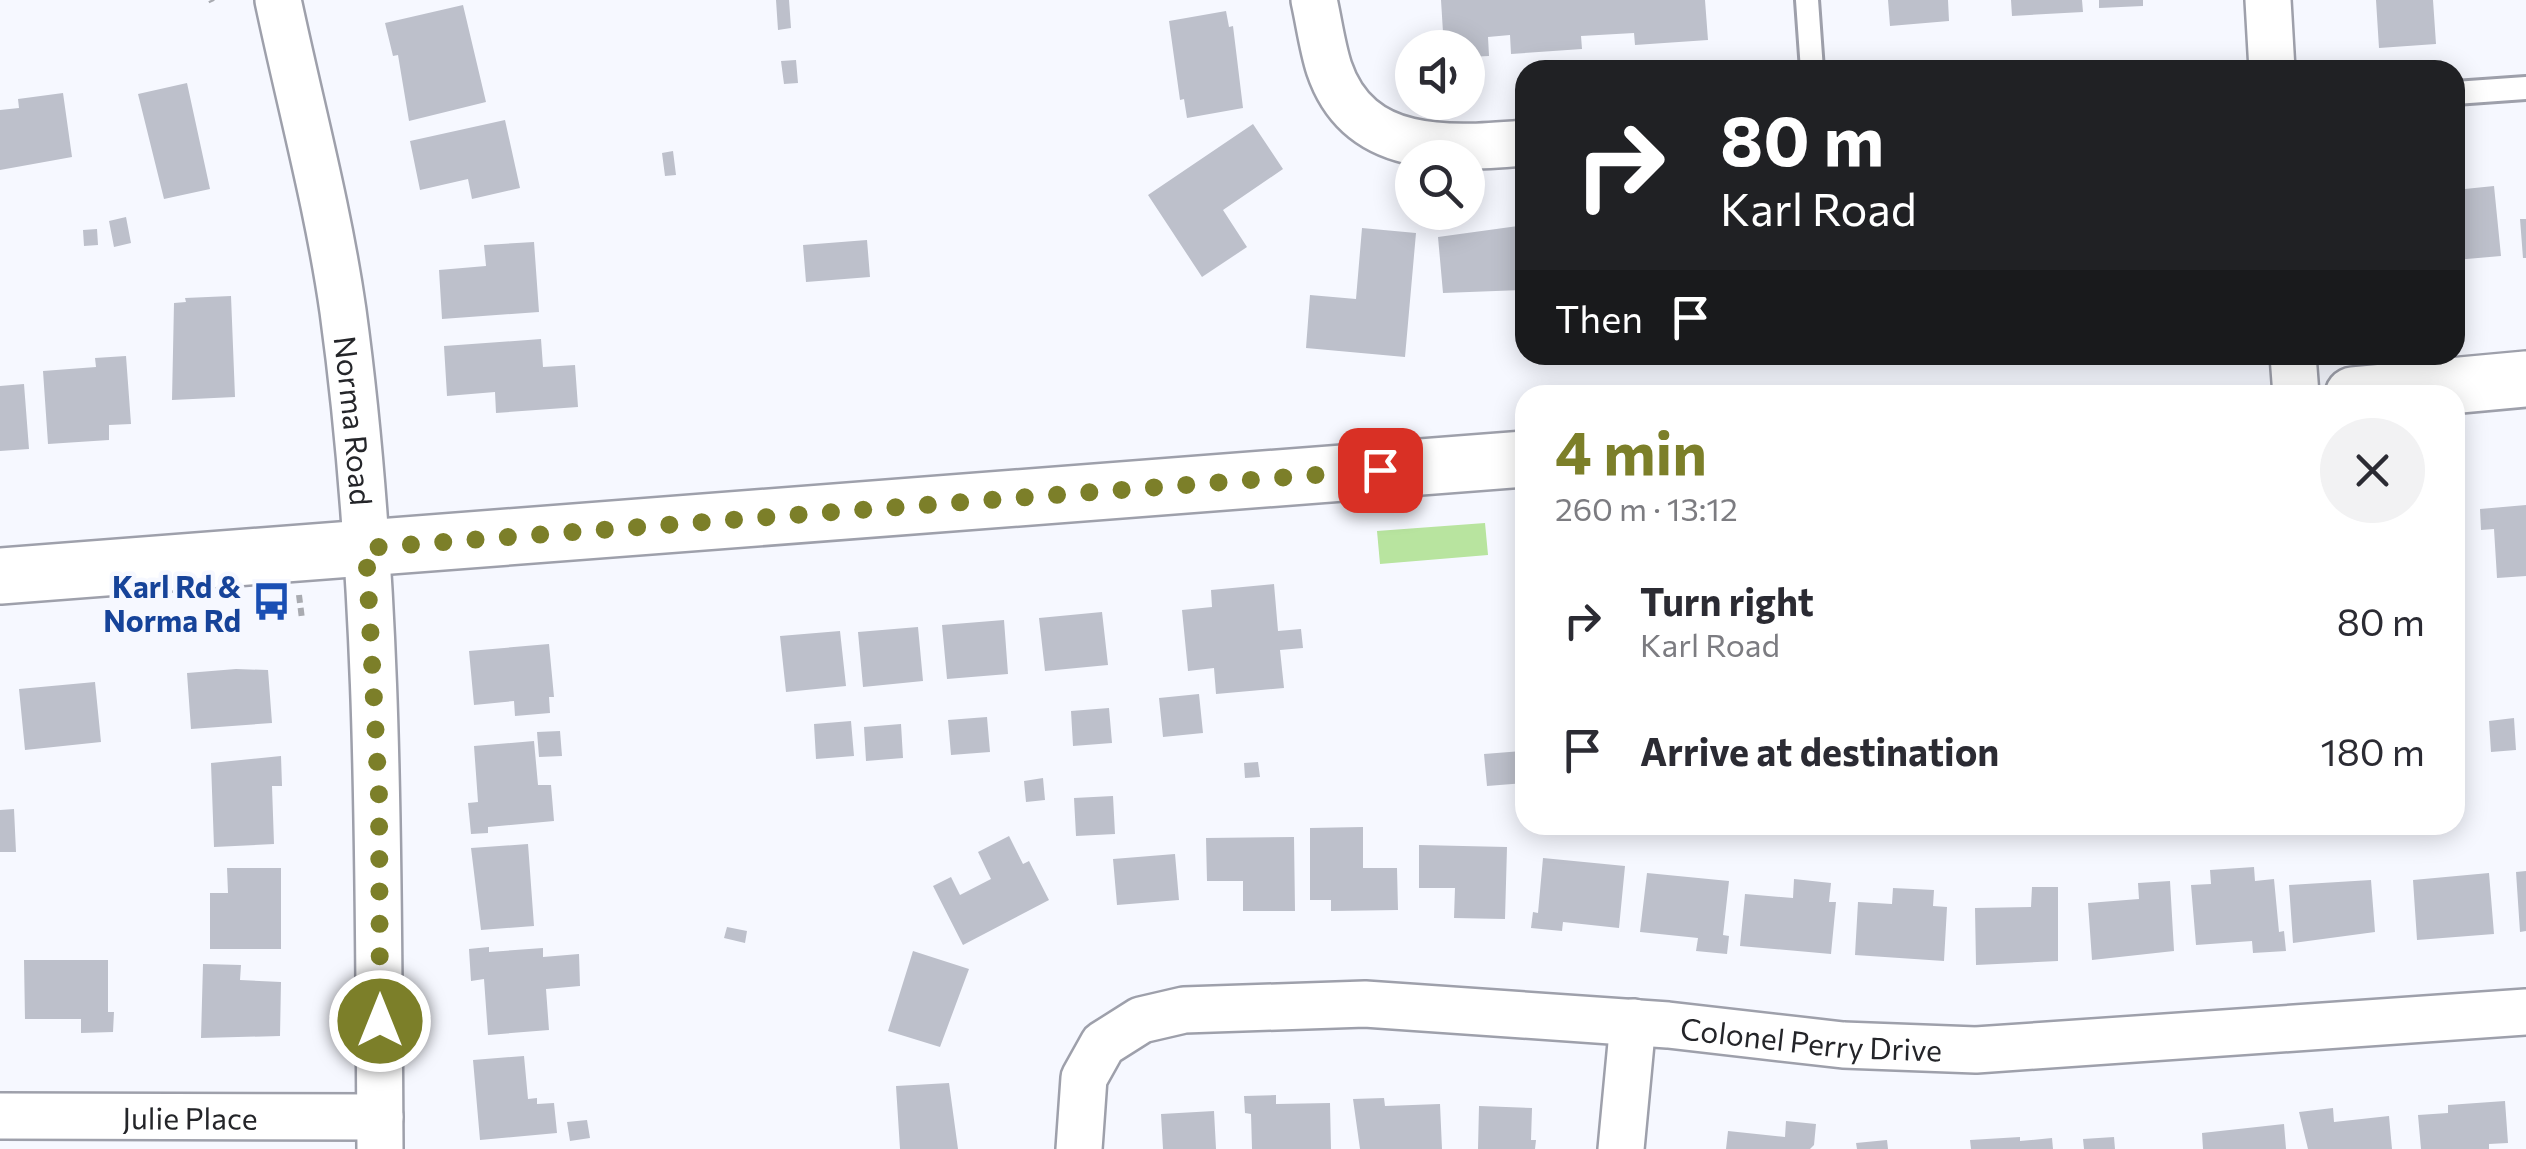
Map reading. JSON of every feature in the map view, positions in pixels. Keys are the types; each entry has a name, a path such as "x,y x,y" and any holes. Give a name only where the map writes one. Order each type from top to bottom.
{"main road":[{"path":"2465,385 2526,380"},
{"path":"0,576 1515,460"}],"street":[{"name":"Norma Road","path":"278,0 324,197 340,294 366,548 379,796 380,1133"},
{"path":"1314,0 1329,70 1349,106 1378,127 1420,147 1515,143"},
{"path":"2268,0 2271,60"},
{"name":"Colonel Perry Drive","path":"1079,1149 1084,1078 1103,1044 1141,1020 1184,1010 1366,1004 1633,1022 1843,1044 1976,1050 2526,1012"},
{"path":"1621,1149 1633,1022"},
{"name":"Julie Place","path":"0,1116 380,1133"}],"lane":[{"path":"1807,0 1811,60"},
{"path":"2465,92 2526,88"}],"path":[{"path":"299,594 302,618"}],"green space":[{"path":"1485,523 1488,555 1380,564 1377,531"}],"building":[{"path":"776,0 789,0 791,28 778,30"},
{"path":"1441,0 1705,0 1708,40 1635,45 1634,33 1581,36 1582,49 1511,54 1510,35 1488,37 1489,56 1485,56 1485,30 1443,30"},
{"path":"1888,0 1948,0 1949,21 1890,26"},
{"path":"2011,0 2082,0 2083,12 2012,16"},
{"path":"2099,0 2143,0 2143,6 2099,8"},
{"path":"2376,0 2433,0 2436,44 2379,48"},
{"path":"463,5 486,102 409,121 398,55 393,56 385,23"},
{"path":"1226,11 1229,27 1233,26 1243,108 1187,118 1184,99 1180,100 1169,21"},
{"path":"796,60 798,83 784,84 781,61"},
{"path":"187,83 210,189 164,199 138,94"},
{"path":"63,93 72,157 0,170 0,110 19,108 18,99"},
{"path":"505,120 520,188 472,199 468,179 420,190 410,141"},
{"path":"1253,124 1283,169 1223,210 1247,247 1202,277 1148,195"},
{"path":"673,151 676,175 665,176 662,153"},
{"path":"2494,186 2501,256 2465,259 2465,189"},
{"path":"126,217 131,243 114,247 109,221"},
{"path":"2520,219 2526,219 2526,258 2523,258"},
{"path":"1515,226 1515,290 1443,293 1438,237"},
{"path":"1362,228 1416,233 1405,357 1306,348 1310,295 1356,299"},
{"path":"97,229 98,245 84,246 83,230"},
{"path":"867,240 870,277 806,282 803,245"},
{"path":"534,242 539,312 442,319 439,270 486,266 484,245"},
{"path":"231,296 235,397 172,400 174,303 186,302 185,298"},
{"path":"541,339 543,367 575,365 578,407 496,413 495,392 447,396 444,346"},
{"path":"126,356 131,424 109,425 109,440 48,444 43,371 96,367 95,358"},
{"path":"24,384 29,449 0,451 0,386"},
{"path":"2526,505 2526,576 2497,578 2494,529 2481,530 2480,509"},
{"path":"1274,584 1278,631 1301,629 1303,648 1280,650 1284,688 1216,694 1214,668 1188,671 1182,610 1212,607 1211,590"},
{"path":"1102,612 1108,665 1045,671 1039,618"},
{"path":"1004,620 1008,674 947,679 942,625"},
{"path":"918,627 923,681 863,687 858,632"},
{"path":"840,631 846,686 786,692 780,636"},
{"path":"549,644 554,697 549,697 550,713 515,716 514,701 474,705 469,651"},
{"path":"268,670 272,723 191,729 187,673"},
{"path":"95,682 101,742 25,750 19,689"},
{"path":"1199,694 1203,733 1163,737 1159,698"},
{"path":"1109,708 1112,743 1073,746 1071,711"},
{"path":"987,717 990,752 951,755 948,720"},
{"path":"2514,718 2516,750 2491,752 2489,721"},
{"path":"851,721 854,756 816,759 814,724"},
{"path":"901,724 903,758 866,761 864,727"},
{"path":"560,731 562,756 539,757 537,732"},
{"path":"534,741 538,785 551,785 554,821 488,827 488,833 471,834 468,803 478,802 474,746"},
{"path":"1515,752 1515,784 1487,786 1484,754"},
{"path":"281,756 282,786 272,786 274,844 214,847 211,763"},
{"path":"1258,762 1260,777 1245,778 1244,763"},
{"path":"1043,778 1045,800 1026,802 1024,781"},
{"path":"1113,796 1115,834 1076,836 1074,798"},
{"path":"14,809 16,852 0,852 0,810"},
{"path":"1363,827 1363,868 1397,868 1398,910 1331,911 1331,900 1310,900 1310,828"},
{"path":"1009,836 1023,864 1029,861 1049,900 963,945 933,886 951,877 960,895 991,879 978,852"},
{"path":"1294,837 1295,911 1243,911 1243,881 1207,881 1206,838"},
{"path":"528,844 534,926 481,930 471,848"},
{"path":"1419,845 1507,847 1505,919 1454,918 1455,888 1419,888"},
{"path":"1175,854 1179,900 1117,905 1113,859"},
{"path":"1543,858 1625,866 1619,928 1563,922 1562,931 1531,928 1533,912 1538,913"},
{"path":"2254,867 2255,881 2274,879 2279,932 2284,931 2286,951 2253,953 2252,941 2196,945 2191,885 2211,884 2210,870"},
{"path":"227,868 281,868 281,949 210,949 210,893 228,893"},
{"path":"2526,871 2526,931 2520,932 2516,872"},
{"path":"1647,873 1729,881 1723,935 1729,936 1727,954 1696,951 1698,938 1640,932"},
{"path":"2489,873 2494,934 2417,940 2413,880"},
{"path":"1794,879 1831,883 1829,902 1836,902 1831,954 1740,946 1745,894 1793,898"},
{"path":"2371,880 2375,932 2293,943 2289,885"},
{"path":"2170,881 2174,951 2092,960 2088,903 2139,899 2138,883"},
{"path":"2032,887 2058,887 2058,961 1976,965 1975,908 2031,907"},
{"path":"1893,888 1934,890 1933,906 1947,907 1944,961 1855,955 1858,902 1892,904"},
{"path":"727,927 747,931 745,943 724,938"},
{"path":"489,947 489,952 543,948 543,957 579,954 580,986 546,989 549,1030 488,1035 484,979 471,981 469,949"},
{"path":"913,951 969,969 940,1047 888,1031"},
{"path":"24,960 108,960 108,1012 114,1012 113,1032 81,1033 81,1019 25,1019"},
{"path":"203,964 241,965 240,980 281,982 280,1036 201,1038"},
{"path":"524,1056 528,1099 537,1098 537,1104 554,1103 557,1133 480,1140 473,1060"},
{"path":"949,1083 958,1149 900,1149 896,1086"},
{"path":"1276,1095 1276,1104 1330,1103 1331,1149 1252,1149 1251,1114 1245,1113 1244,1096"},
{"path":"1384,1098 1385,1106 1440,1104 1442,1149 1360,1149 1353,1099"},
{"path":"2505,1101 2508,1143 2489,1144 2489,1149 2421,1149 2418,1115 2448,1113 2448,1105"},
{"path":"1479,1106 1532,1108 1531,1140 1536,1140 1535,1149 1478,1149"},
{"path":"2333,1108 2334,1122 2389,1116 2392,1149 2308,1149 2299,1112"},
{"path":"1214,1111 1216,1149 1163,1149 1161,1114"},
{"path":"587,1120 590,1138 570,1141 567,1122"},
{"path":"1786,1121 1816,1124 1810,1149 1726,1149 1728,1131 1785,1137"},
{"path":"2284,1124 2286,1149 2203,1149 2202,1133"},
{"path":"2020,1137 2020,1141 2052,1138 2053,1149 1971,1149 1970,1140"},
{"path":"2114,1137 2115,1149 2084,1149 2083,1139"},
{"path":"1887,1140 1888,1149 1857,1149 1856,1143"}],"place":[{"name":"Karl Rd & Norma Rd","path":"271,602"}],"route":[{"path":"380,1021 379,796 366,548 1380,470"}]}
